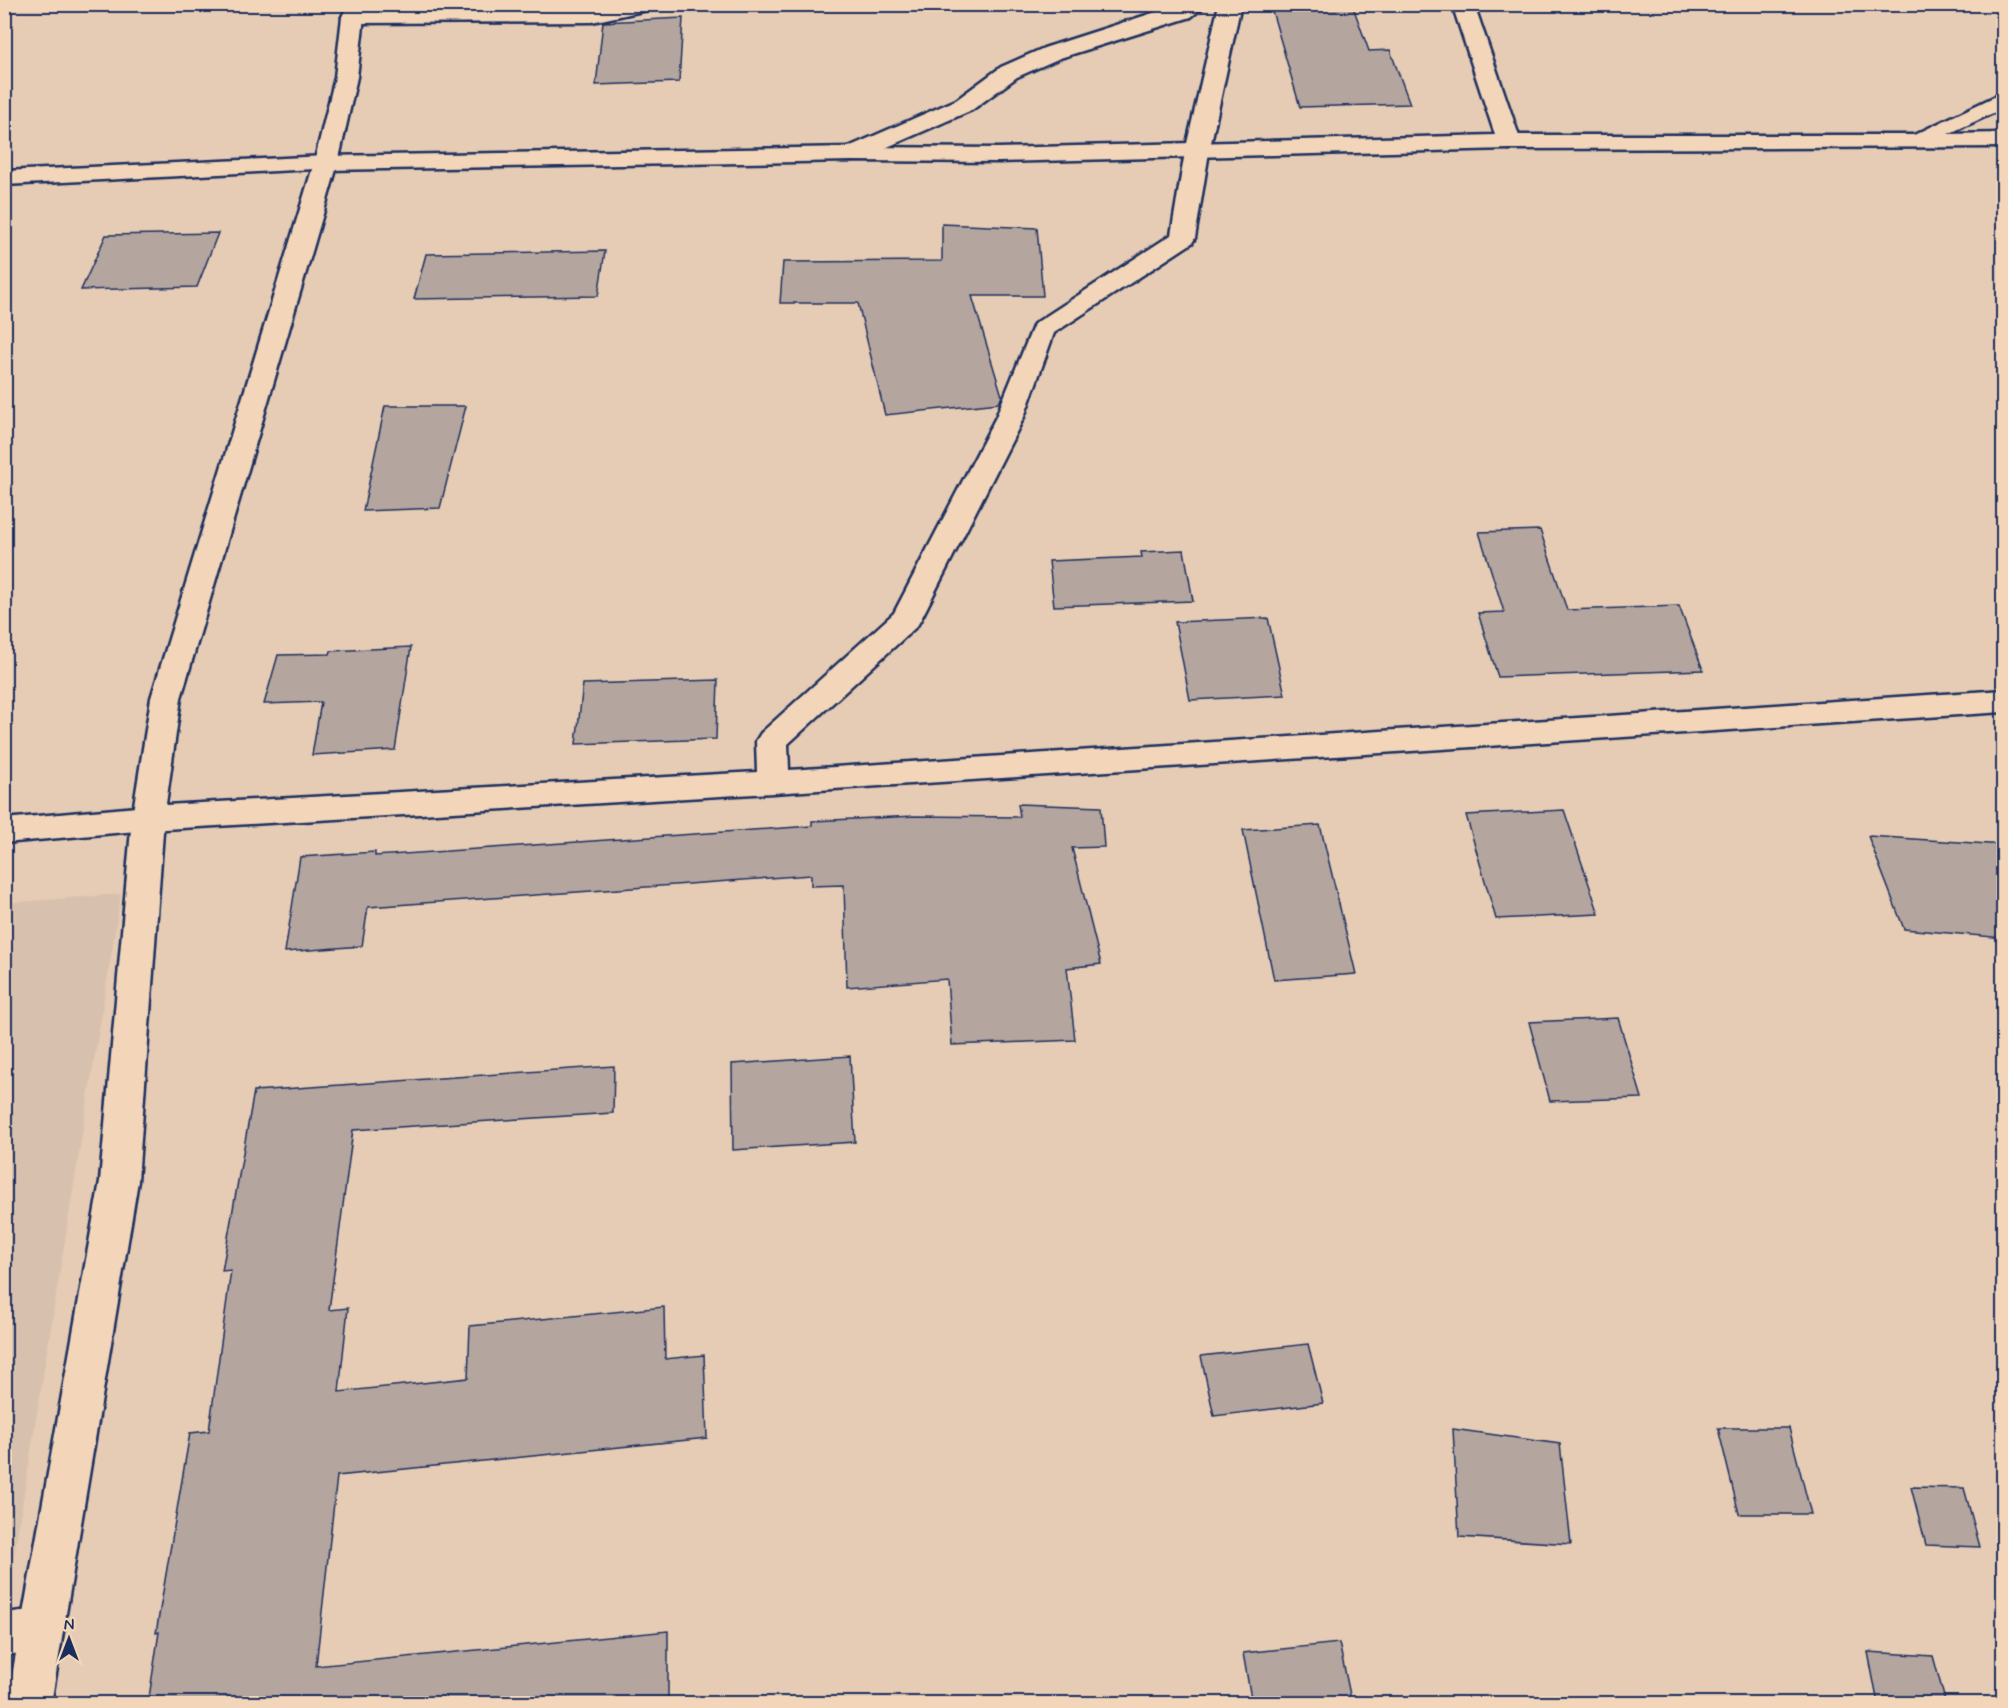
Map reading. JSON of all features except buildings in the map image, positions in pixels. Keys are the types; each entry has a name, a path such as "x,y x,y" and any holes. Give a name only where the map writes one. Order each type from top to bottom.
{"street":[{"path":"29,1704 22,1632 119,1181 148,818 165,699 326,163 346,77 356,11 592,16 644,4"},
{"path":"852,154 964,105 1009,72 1052,53 1183,12 1197,4"},
{"path":"773,782 772,741 906,619 1010,417 1043,329 1183,238 1197,152 1230,4"},
{"path":"1463,4 1509,142"},
{"path":"1914,142 2004,99"},
{"path":"4,178 326,163 852,154 999,155 1197,152 1509,142 2004,140"},
{"path":"4,831 148,818 773,782 2004,701"}],"shaded area":[{"path":"121,894 8,1592 5,1592 5,903"}]}
